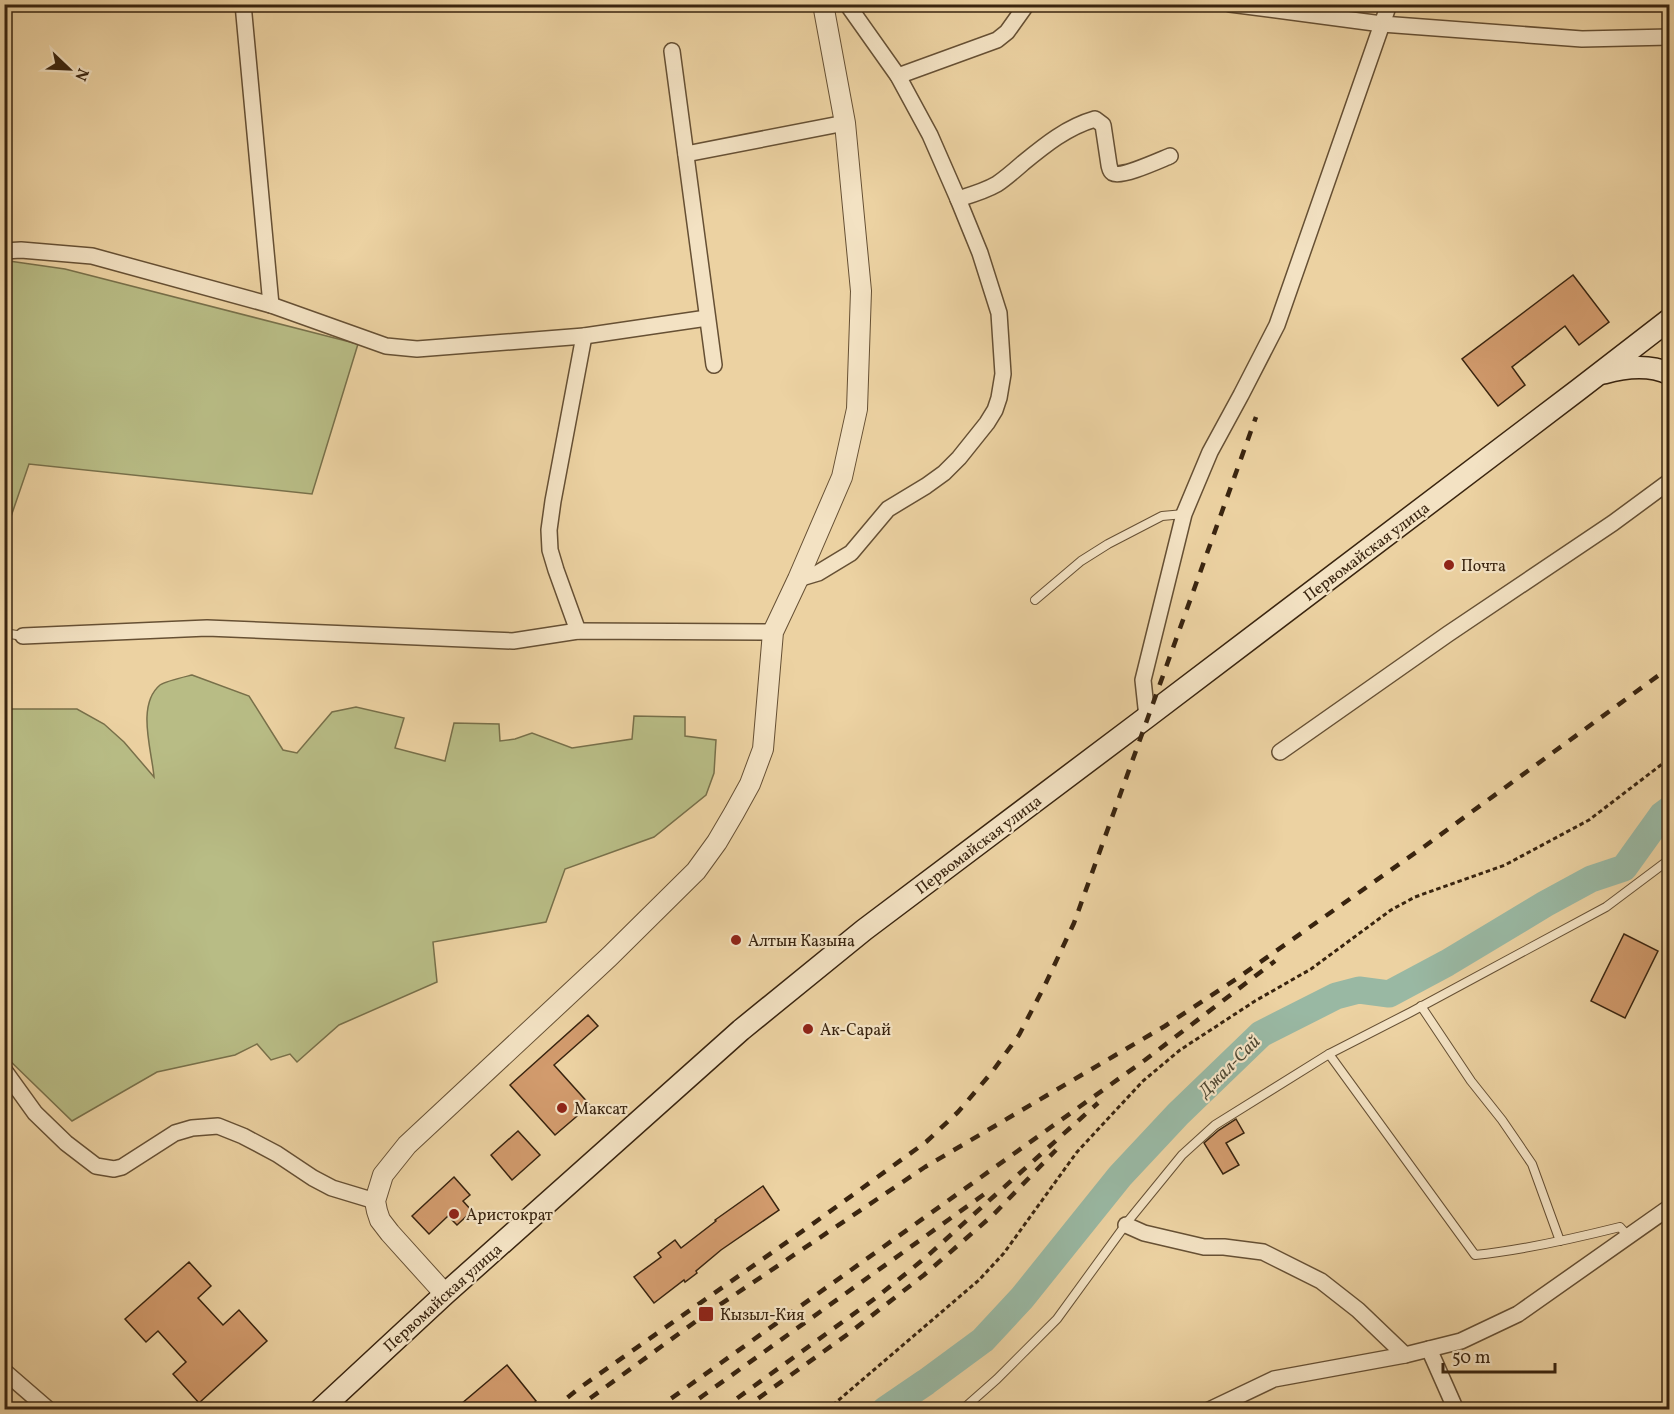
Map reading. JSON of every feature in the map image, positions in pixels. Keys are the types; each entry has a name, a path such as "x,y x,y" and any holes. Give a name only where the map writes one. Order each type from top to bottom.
{"main road":[{"name":"Первомайская улица","path":"320,1410 445,1294 741,1030 864,930 1670,319"},
{"path":"1597,375 1620,368 1641,367 1670,374"}],"street":[{"path":"243,4 272,305"},
{"path":"445,1294 380,1220 375,1201 383,1175 407,1145 609,957 696,870 717,842 750,784 763,749 772,632 798,579 842,477 857,409 861,291 845,123 823,4"},
{"path":"798,579 818,573 851,553 888,509 926,486 960,458 995,410 1003,374 999,314 980,253 958,199 930,135 898,76 847,4"},
{"path":"898,76 997,40 1007,32 1027,4"},
{"path":"1230,4 1382,24 1582,39 1670,38"},
{"path":"1147,717 1143,680 1184,514 1210,452 1277,325 1389,4"},
{"path":"672,51 714,365"},
{"path":"958,199 998,183 1042,147 1066,131 1083,122 1095,119 1103,125 1110,171 1117,175 1170,156"},
{"path":"686,154 845,123"},
{"path":"4,251 21,250 92,256 272,305 386,346 417,349 584,336 707,318"},
{"path":"578,631 550,550 549,530 556,481 584,336"},
{"path":"1280,753 1390,674 1613,523 1670,481"},
{"path":"23,636 207,628 513,641 578,631 772,632"},
{"path":"4,1070 35,1113 66,1143 96,1166 114,1169 122,1167 175,1133 192,1128 218,1126 277,1154 332,1188 375,1201"},
{"path":"1209,1410 1274,1379 1405,1355 1461,1341 1518,1314 1670,1207"},
{"path":"1126,1225 1144,1233 1204,1247 1263,1252 1321,1281 1358,1310 1405,1355"},
{"path":"1429,1349 1456,1410"},
{"path":"4,1371 49,1410"}],"lane":[{"path":"1035,600 1081,561 1108,544 1162,516 1184,514"},
{"path":"4,633 23,636"},
{"path":"962,1410 997,1379 1057,1319 1126,1225 1182,1155 1215,1125 1329,1054 1606,906 1670,859"},
{"path":"1421,1006 1471,1081 1502,1120 1532,1164 1560,1242"},
{"path":"1329,1054 1475,1255 1560,1242 1620,1227 1628,1236"}],"path":[{"path":"827,1410 979,1280 1004,1253 1077,1152 1143,1081 1180,1050 1311,969 1391,910 1415,897 1506,865 1589,820 1670,758"}],"green space":[{"path":"9,261 65,269 358,344 312,494 29,464 5,534 4,264"},
{"path":"192,675 249,696 283,750 297,753 332,712 356,707 404,718 395,748 445,761 454,723 499,724 500,741 532,733 572,748 632,739 634,716 685,717 685,736 716,740 714,773 706,795 654,837 565,869 546,922 433,942 437,982 339,1025 297,1062 290,1054 271,1060 257,1044 235,1055 157,1072 72,1121 5,1056 5,709 77,709 104,724 124,742 154,777 147,729 149,704 160,685"}],"building":[{"path":"1573,275 1609,322 1579,345 1565,326 1512,367 1525,385 1498,406 1462,359"},
{"path":"1624,934 1658,951 1625,1018 1591,1001"},
{"path":"588,1015 598,1026 554,1065 590,1105 555,1135 510,1085"},
{"path":"1236,1119 1244,1133 1226,1143 1239,1165 1223,1174 1204,1143"},
{"path":"518,1131 540,1155 512,1180 491,1155"},
{"path":"454,1177 470,1195 463,1201 472,1211 457,1225 448,1216 429,1234 412,1216"},
{"path":"763,1186 779,1210 721,1250 696,1271 697,1273 654,1303 634,1277 661,1257 658,1253 675,1240 681,1248 715,1220"},
{"path":"189,1262 211,1286 198,1298 223,1325 239,1310 267,1341 199,1403 173,1374 186,1362 158,1331 146,1342 125,1319"},
{"path":"507,1365 536,1401 525,1410 454,1410"}],"waterway":[{"name":"Джал-Сай","path":"885,1410 983,1340 1022,1298 1120,1176 1178,1114 1261,1034 1336,996 1359,990 1389,994 1591,879 1624,868 1662,815 1670,809"}],"railway":[{"path":"552,1410 578,1389 926,1142 958,1112 992,1072 1019,1035 1074,923 1256,417"},
{"path":"574,1410 706,1314 925,1167 1165,1026 1239,977 1425,846 1670,667"},
{"path":"655,1410 1145,1060 1275,961"},
{"path":"721,1410 877,1297 925,1258 1098,1103"},
{"path":"742,1410 848,1334 924,1275 993,1215 1056,1150"},
{"path":"683,1410 990,1190"}],"place":[{"name":"Почта","path":"1449,565"},
{"name":"Алтын Казына","path":"736,940"},
{"name":"Ак-Сарай","path":"808,1029"},
{"name":"Максат","path":"562,1108"},
{"name":"Аристократ","path":"454,1214"},
{"name":"Кызыл-Кия","path":"706,1314"}]}
